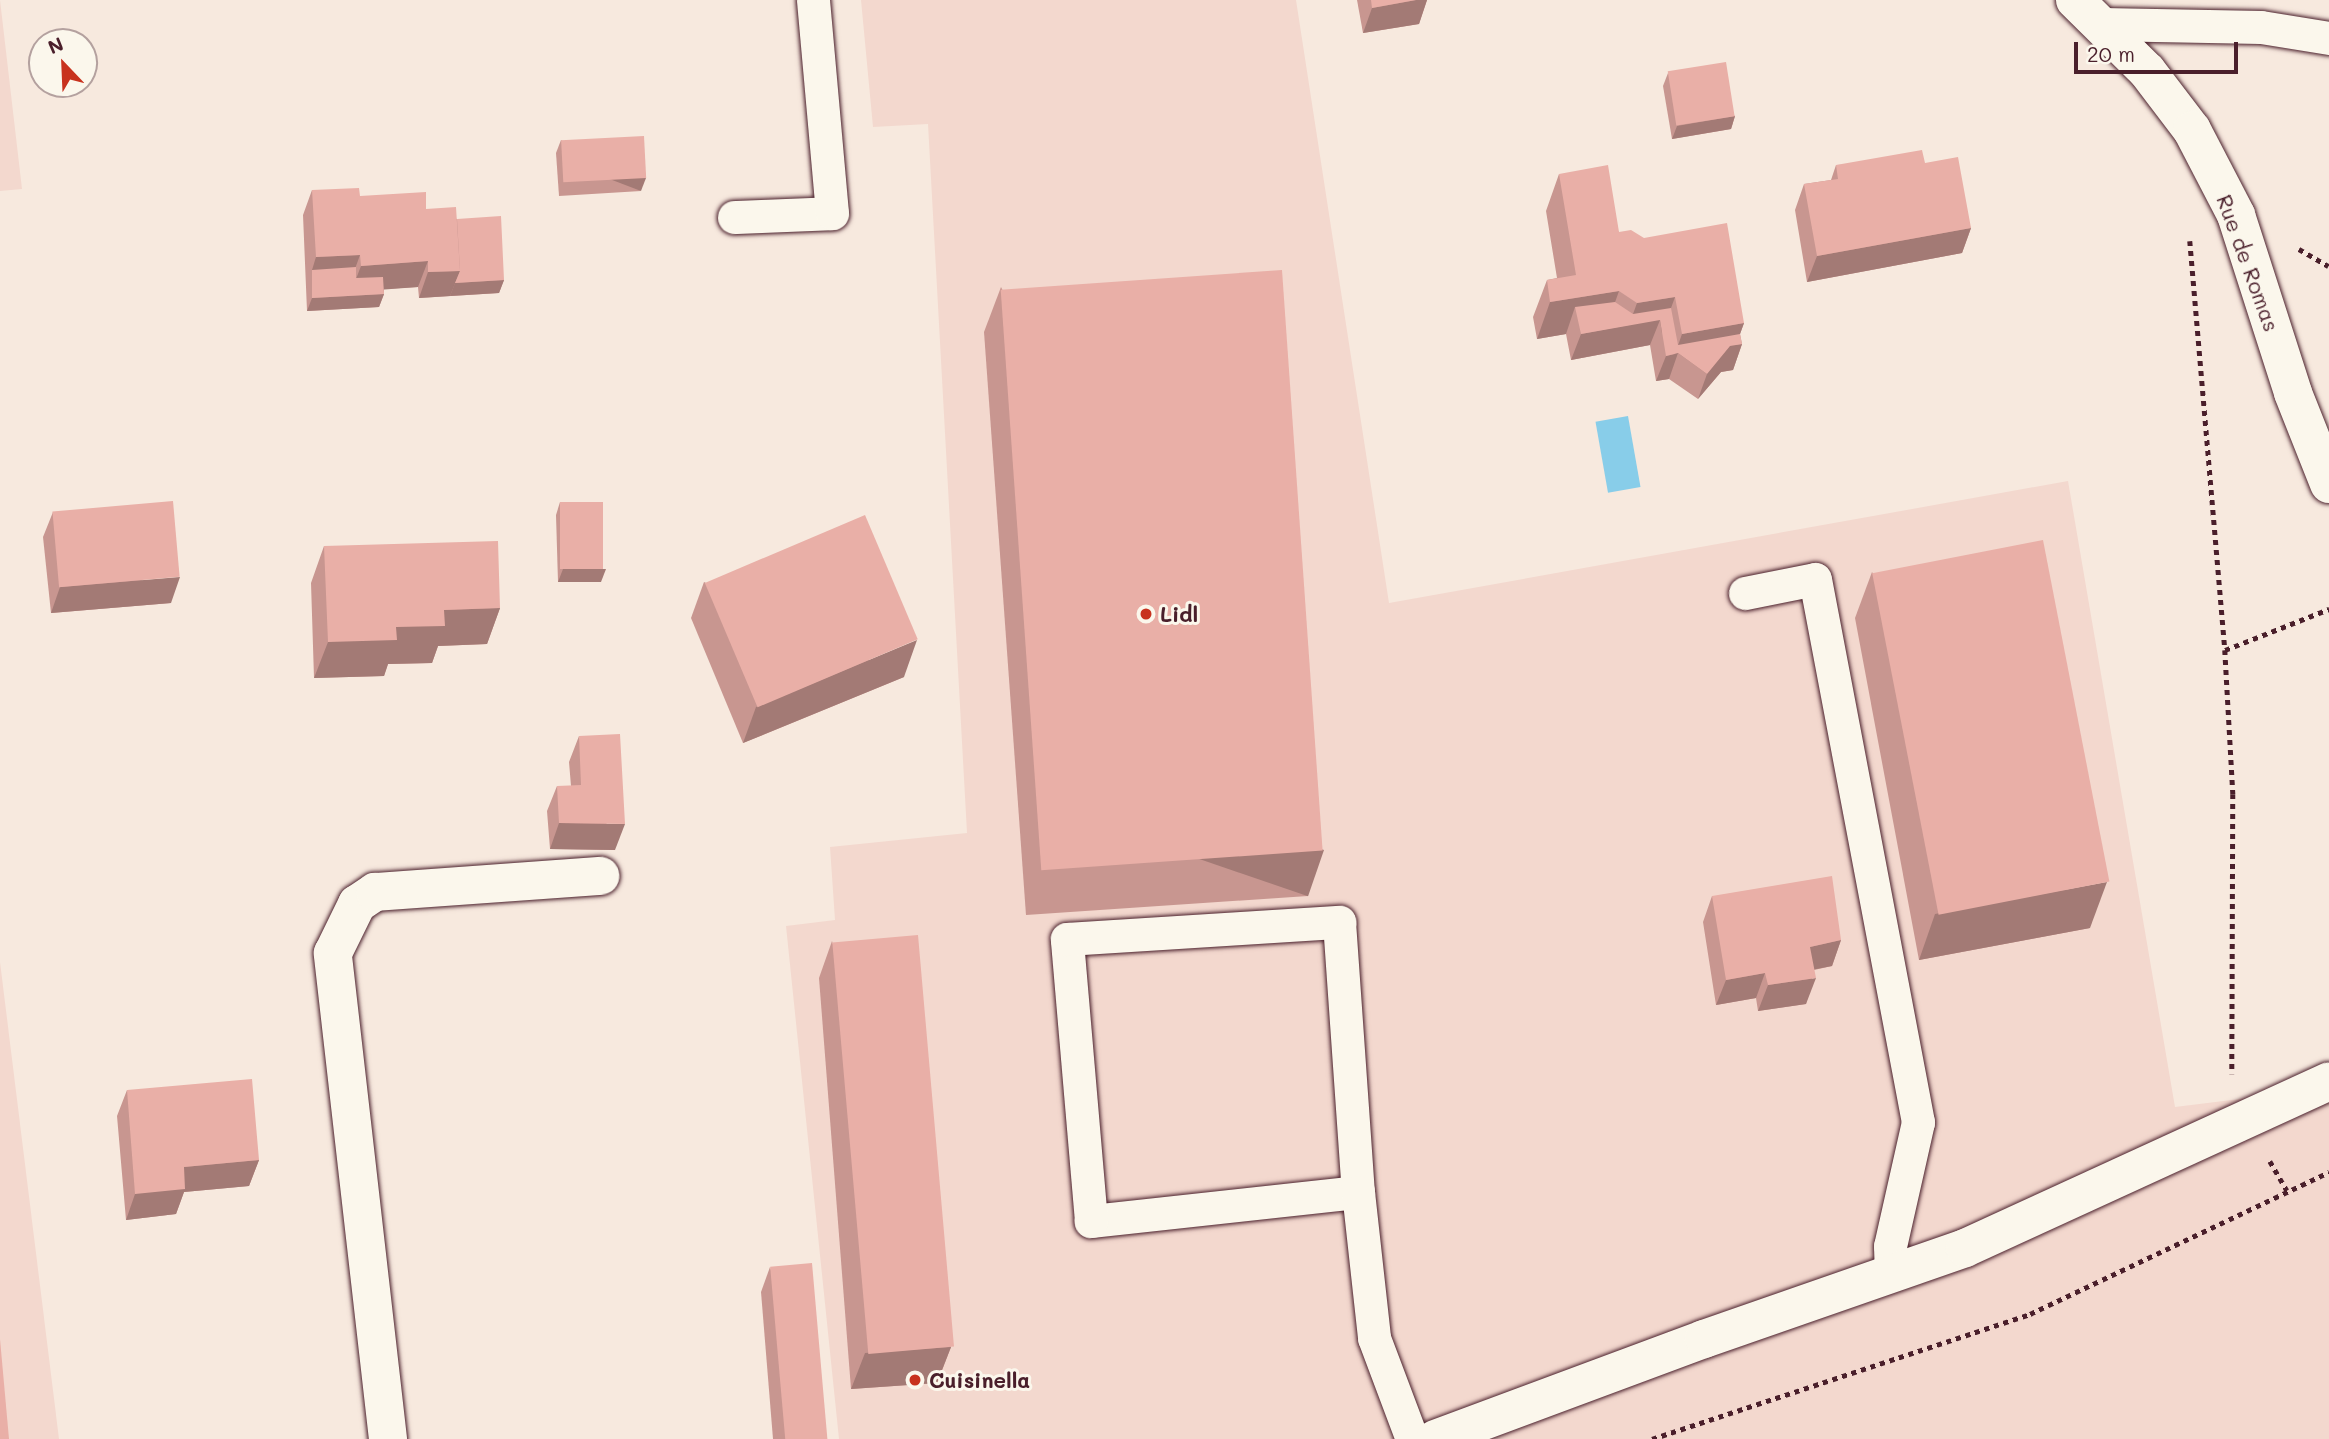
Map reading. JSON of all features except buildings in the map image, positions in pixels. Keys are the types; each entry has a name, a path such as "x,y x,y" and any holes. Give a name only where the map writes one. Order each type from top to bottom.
{"street":[{"name":"Rue de Romas","path":"2088,12 2147,71 2192,130 2236,215 2293,393 2329,484"},
{"path":"388,1439 332,953 357,904 376,892 600,876"},
{"path":"1435,1439 1965,1248 2329,1081"}],"lane":[{"path":"734,217 832,213 813,0"},
{"path":"2088,12 2261,27 2329,38"},
{"path":"1745,593 1815,579 1918,1122 1890,1246 1891,1274"},
{"path":"1358,1192 1091,1221 1067,939 1339,922 1358,1192 1374,1338 1412,1439"}],"path":[{"path":"2190,239 2225,650 2233,794 2230,1070 2245,1119 2287,1191"},
{"path":"2225,650 2329,609"},
{"path":"1653,1439 2030,1314 2329,1171"}],"shaded area":[{"path":"0,0 22,189 0,191"},
{"path":"861,0 1296,0 1389,603 2068,481 2175,1107 2329,1088 2329,1439 839,1439 786,926 835,920 830,847 967,833 928,124 873,127"},
{"path":"0,962 59,1439 0,1439"}],"water":[{"path":"1628,416 1641,487 1608,493 1596,422"}],"place":[{"name":"Lidl","path":"1146,614"},
{"name":"Cuisinella","path":"915,1380"}]}
